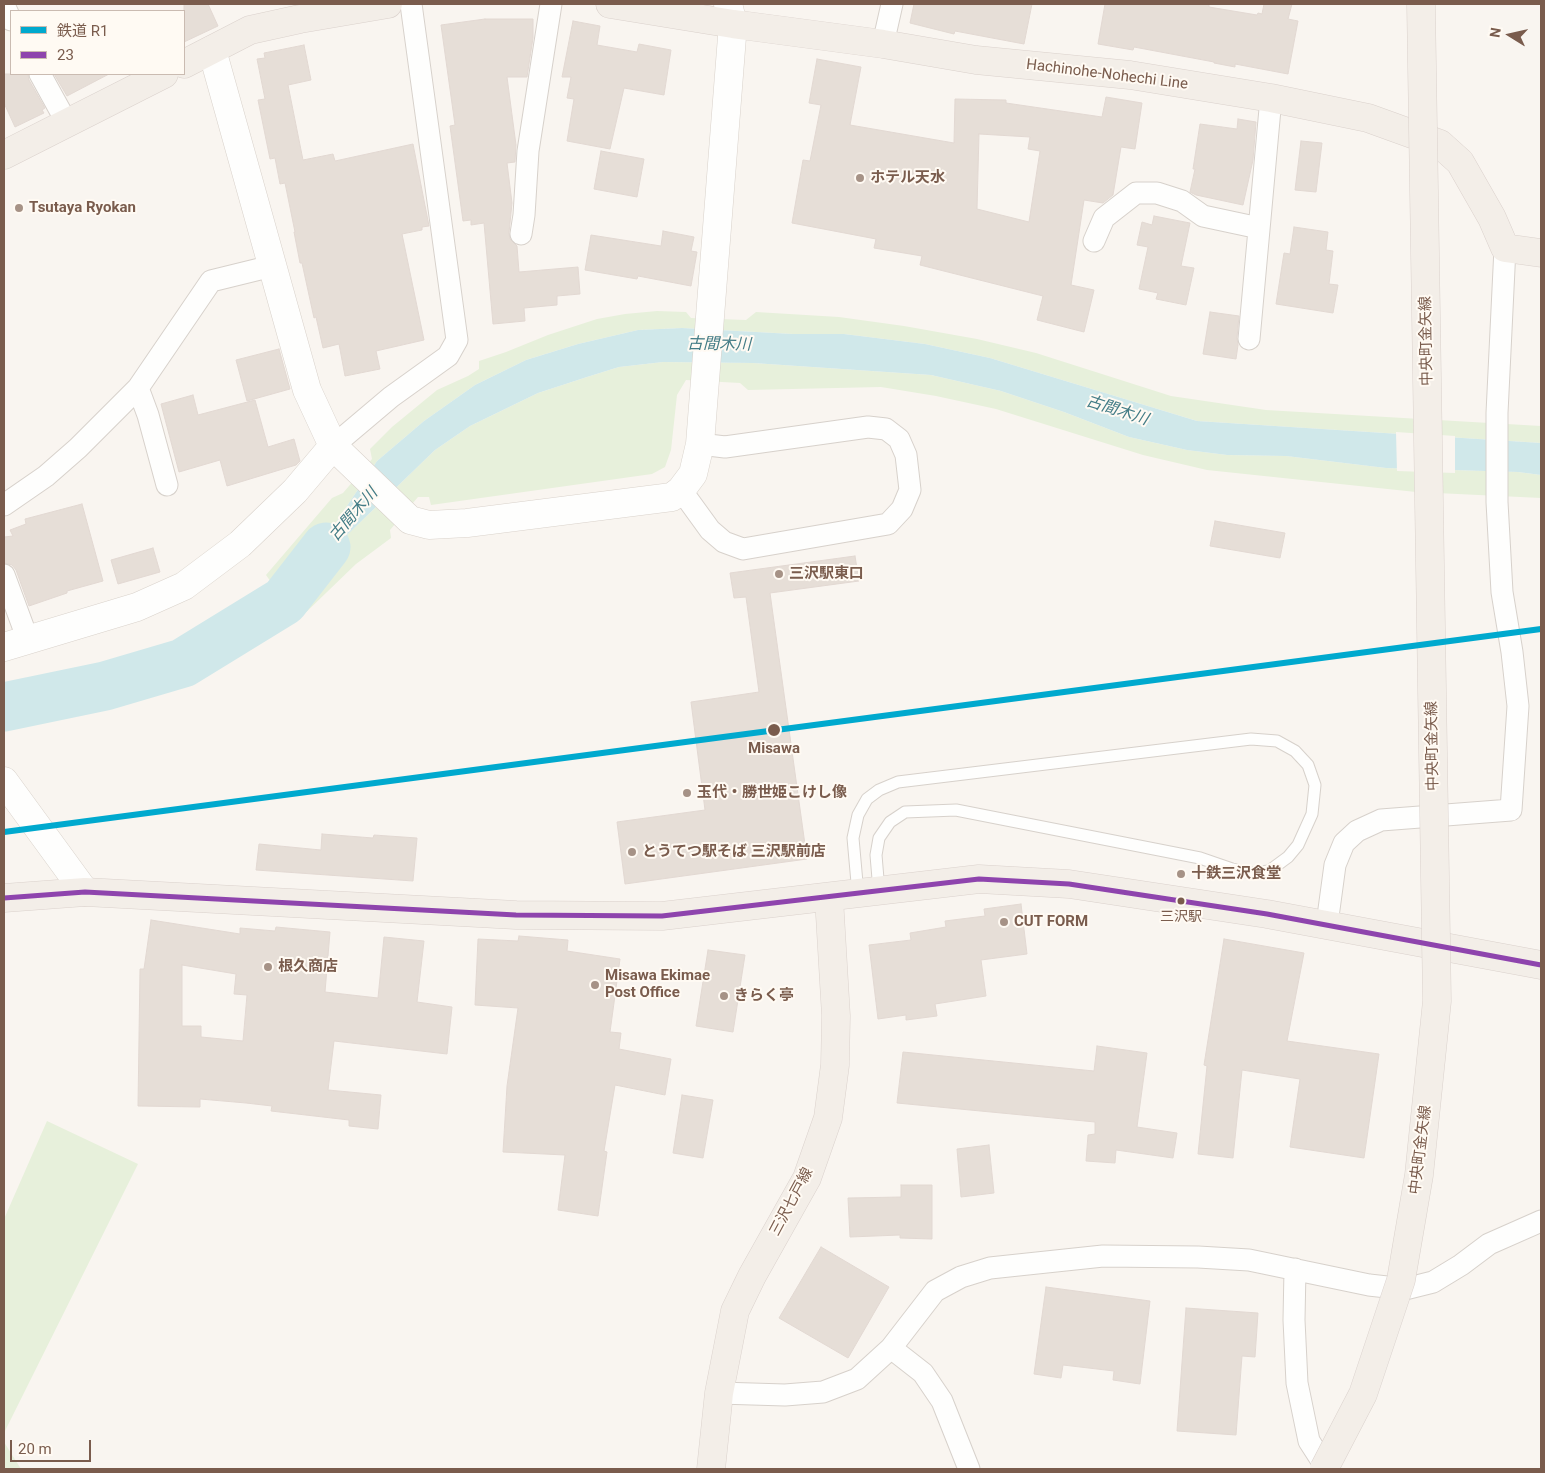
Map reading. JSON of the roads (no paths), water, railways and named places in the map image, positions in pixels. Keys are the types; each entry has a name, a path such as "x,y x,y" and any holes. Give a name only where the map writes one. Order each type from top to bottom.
{"main road":[{"path":"185,64 250,30 300,11 388,4"},
{"name":"Hachinohe-Nohechi Line","path":"610,4 731,14 976,60 1130,75 1271,98 1368,118 1440,144 1460,162 1492,218 1505,248"},
{"name":"中央町金矢線","path":"1326,1469 1363,1394 1401,1280 1419,1175 1437,1001 1421,4"},
{"path":"4,155 162,75"},
{"path":"1505,248 1541,253"},
{"path":"4,898 85,892 526,916 662,916 979,879 1068,884 1327,924 1541,965"},
{"name":"三沢七戸線","path":"711,1469 719,1393 736,1311 752,1276 807,1178 828,1118 835,1065 836,1016 828,898"}],"street":[{"path":"4,575 16,643 137,606 184,586 240,544 339,453 391,397 448,356 457,340 411,4"},
{"path":"521,234 528,151 551,4"},
{"path":"883,44 892,4"},
{"path":"4,5 10,18"},
{"path":"212,50 307,390 339,453 410,520 430,525 467,523 672,497 681,490 693,474 700,444 731,14"},
{"path":"41,75 67,123"},
{"path":"1249,339 1271,98"},
{"path":"1094,241 1104,218 1136,193 1157,192 1182,201 1203,216 1259,228"},
{"path":"1327,924 1335,865 1344,843 1357,831 1381,820 1511,810 1518,706 1512,652 1502,592 1497,428 1505,248"},
{"path":"4,505 59,465 138,388 211,281 272,266"},
{"path":"138,388 148,415 167,486"},
{"path":"681,490 710,530 724,542 743,549 888,524 902,509 910,490 906,454 899,440 886,429 868,427 725,446 700,444"},
{"path":"4,781 85,892"},
{"path":"719,1393 785,1395 823,1392 857,1379 891,1348 935,1291 961,1277 990,1268 1103,1256 1198,1256 1249,1260 1368,1285 1405,1289 1433,1282 1461,1265 1489,1244 1541,1221"},
{"path":"1295,1269 1294,1320 1298,1383 1309,1441 1326,1469"},
{"path":"891,1348 924,1373 942,1400 969,1469"}],"lane":[{"path":"1251,739 1276,741 1295,751 1308,765 1315,785 1312,814 1298,845 1288,857 1269,871 1251,873 1232,869 1200,858 1020,821 956,810 905,812 890,822 879,838 869,892 853,838 858,816 867,799 879,790 898,782 1251,739"}],"water":[{"path":"682,328 793,334 844,334 925,344 990,358 1197,421 1541,443 1541,475 1518,472 1386,468 1286,456 1227,455 1187,450 1129,437 1064,412 1001,391 931,375 753,363 663,362 619,367 538,393 470,426 435,450 346,536 318,564 287,604 280,595 307,547 317,542 333,527 377,461 424,421 475,385 526,360 578,344 638,330"}],"waterway":[{"name":"古間木川","path":"4,707 105,686 183,663 284,601 326,547"}],"rail line":[{"name":"R1","path":"4,832 1541,629"}],"place":[{"name":"ホテル天水","path":"860,178"},
{"name":"Tsutaya Ryokan","path":"19,208"},
{"name":"三沢駅東口","path":"779,574"},
{"name":"Misawa","path":"774,730"},
{"name":"玉代・勝世姫こけし像","path":"687,793"},
{"name":"とうてつ駅そば 三沢駅前店","path":"632,852"},
{"name":"十鉄三沢食堂","path":"1181,874"},
{"name":"三沢駅","path":"1181,901"},
{"name":"CUT FORM","path":"1004,922"},
{"name":"根久商店","path":"268,967"},
{"name":"Misawa Ekimae Post Office","path":"595,985"},
{"name":"きらく亭","path":"724,996"}]}
